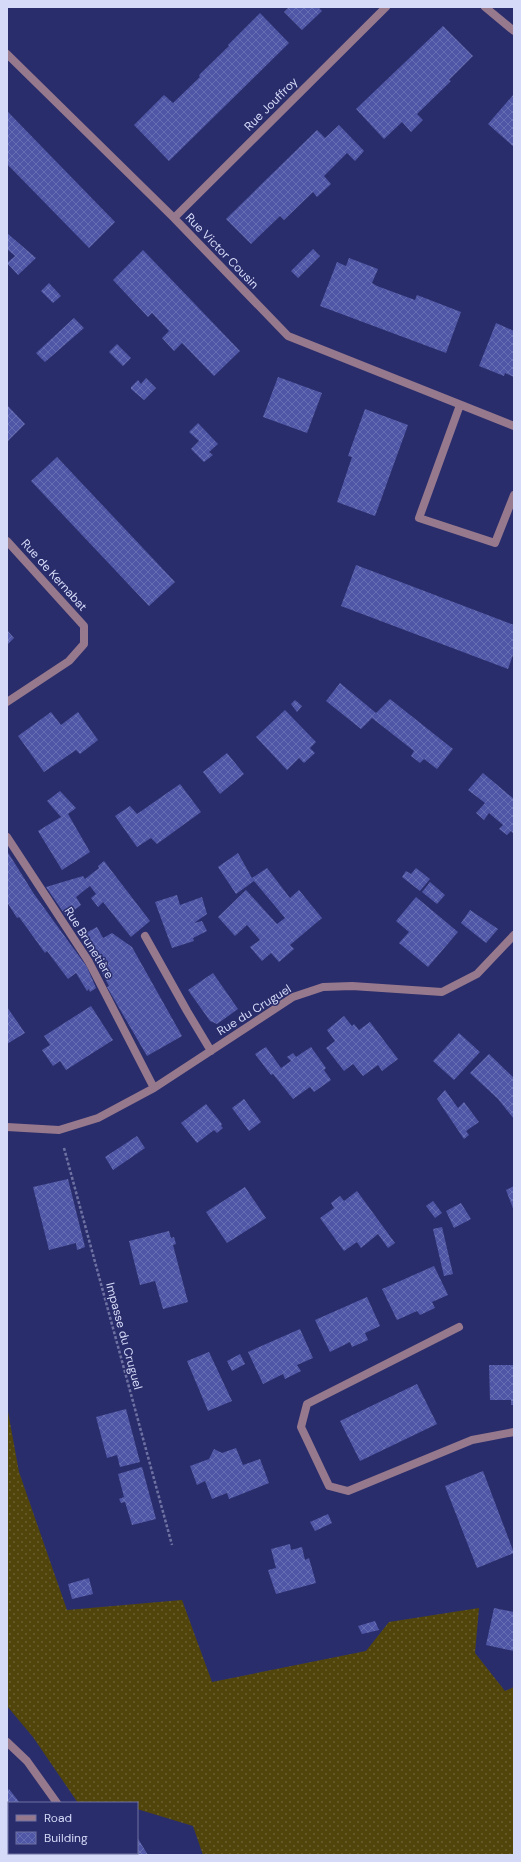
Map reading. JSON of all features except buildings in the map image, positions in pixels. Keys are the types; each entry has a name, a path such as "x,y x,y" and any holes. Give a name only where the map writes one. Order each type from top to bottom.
{"street":[{"name":"Rue Jouffroy","path":"174,218 386,7"},
{"path":"486,7 514,31"},
{"name":"Rue Victor Cousin","path":"7,54 174,218 288,336 514,426"},
{"path":"460,405 419,518 495,543 514,494"},
{"name":"Rue de Kernabat","path":"7,541 84,626 84,644 69,661 7,702"},
{"name":"Rue Brunetière","path":"7,836 89,962 154,1088"},
{"name":"Rue du Cruguel","path":"7,1127 59,1130 98,1118 154,1088 292,997 323,987 352,986 442,992 477,974 514,935"},
{"path":"145,936 211,1051"},
{"path":"459,1327 307,1404 302,1427 329,1486 348,1491 472,1440 514,1432"},
{"path":"7,1742 26,1761 56,1802"}],"path":[{"name":"Impasse du Cruguel","path":"59,1130 172,1545"}],"shaded area":[{"path":"7,1406 19,1472 67,1610 182,1600 212,1682 366,1651 389,1622 479,1608 475,1653 505,1691 514,1687 514,1855 203,1855 193,1826 138,1809 138,1802 77,1802 33,1737 7,1706"}]}
